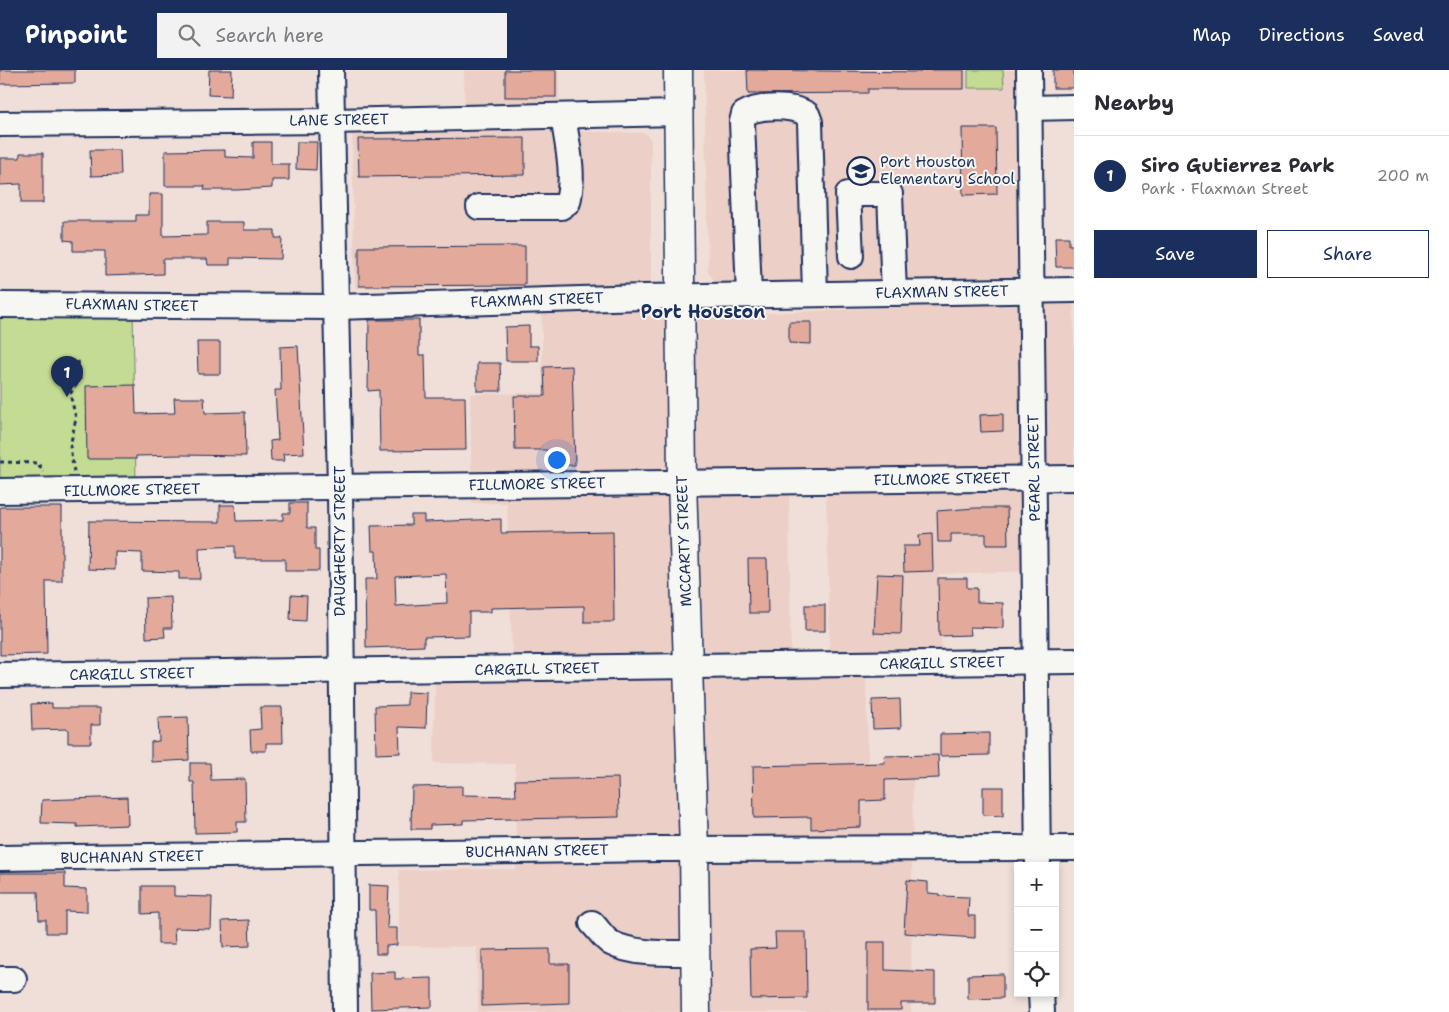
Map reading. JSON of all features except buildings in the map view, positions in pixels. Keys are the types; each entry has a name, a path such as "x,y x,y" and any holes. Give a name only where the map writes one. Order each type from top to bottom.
{"main road":[{"name":"MCCARTY STREET","path":"678,70 678,297 694,849 696,1012"}],"street":[{"name":"DAUGHERTY STREET","path":"331,70 340,488 345,1012"},
{"name":"PEARL STREET","path":"1029,70 1038,857"},
{"path":"1029,108 1074,107"},
{"path":"749,294 742,122 744,114 751,110 789,108 807,114 810,122 815,294"},
{"name":"LANE STREET","path":"0,124 333,121 678,113"},
{"path":"479,207 561,207 568,202 571,192 570,167 562,116"},
{"path":"851,256 848,194 890,194 894,293"},
{"name":"FLAXMAN STREET","path":"0,305 337,307 749,294 1074,290"},
{"name":"FILLMORE STREET","path":"0,491 73,477 340,488 1074,478"},
{"name":"CARGILL STREET","path":"0,676 1074,661"},
{"name":"BUCHANAN STREET","path":"0,858 694,849 1038,857 1074,848"},
{"path":"592,923 610,943 623,947 658,953 696,952"},
{"path":"1041,997 1042,1012"}],"path":[{"path":"73,477 70,447 76,418 70,394 80,379 81,372 78,360"},
{"path":"0,462 38,463 42,467 43,473 51,473"}],"shaded area":[{"path":"464,70 559,70 560,131 645,133 651,140 651,318 1074,300 1074,483 1027,483 1030,571 939,574 942,658 830,661 826,490 789,491 791,676 866,675 868,763 913,761 911,1012 478,1012 477,947 399,946 399,870 516,869 515,764 434,763 435,683 513,682 507,503 472,503 470,394 543,393 541,286 355,288 352,133 465,133"},
{"name":"Port Houston Elementary School","path":"704,70 1015,70 1019,273 1014,278 717,285 708,271"}],"green space":[{"path":"968,70 1003,70 1004,88 968,88"},
{"path":"133,310 136,482 0,482 0,312"}],"place":[{"name":"Port Houston Elementary School","path":"861,171"},
{"name":"Siro Gutierrez Park","path":"67,397"}],"district":[{"name":"Port Houston","path":"703,312"}]}
